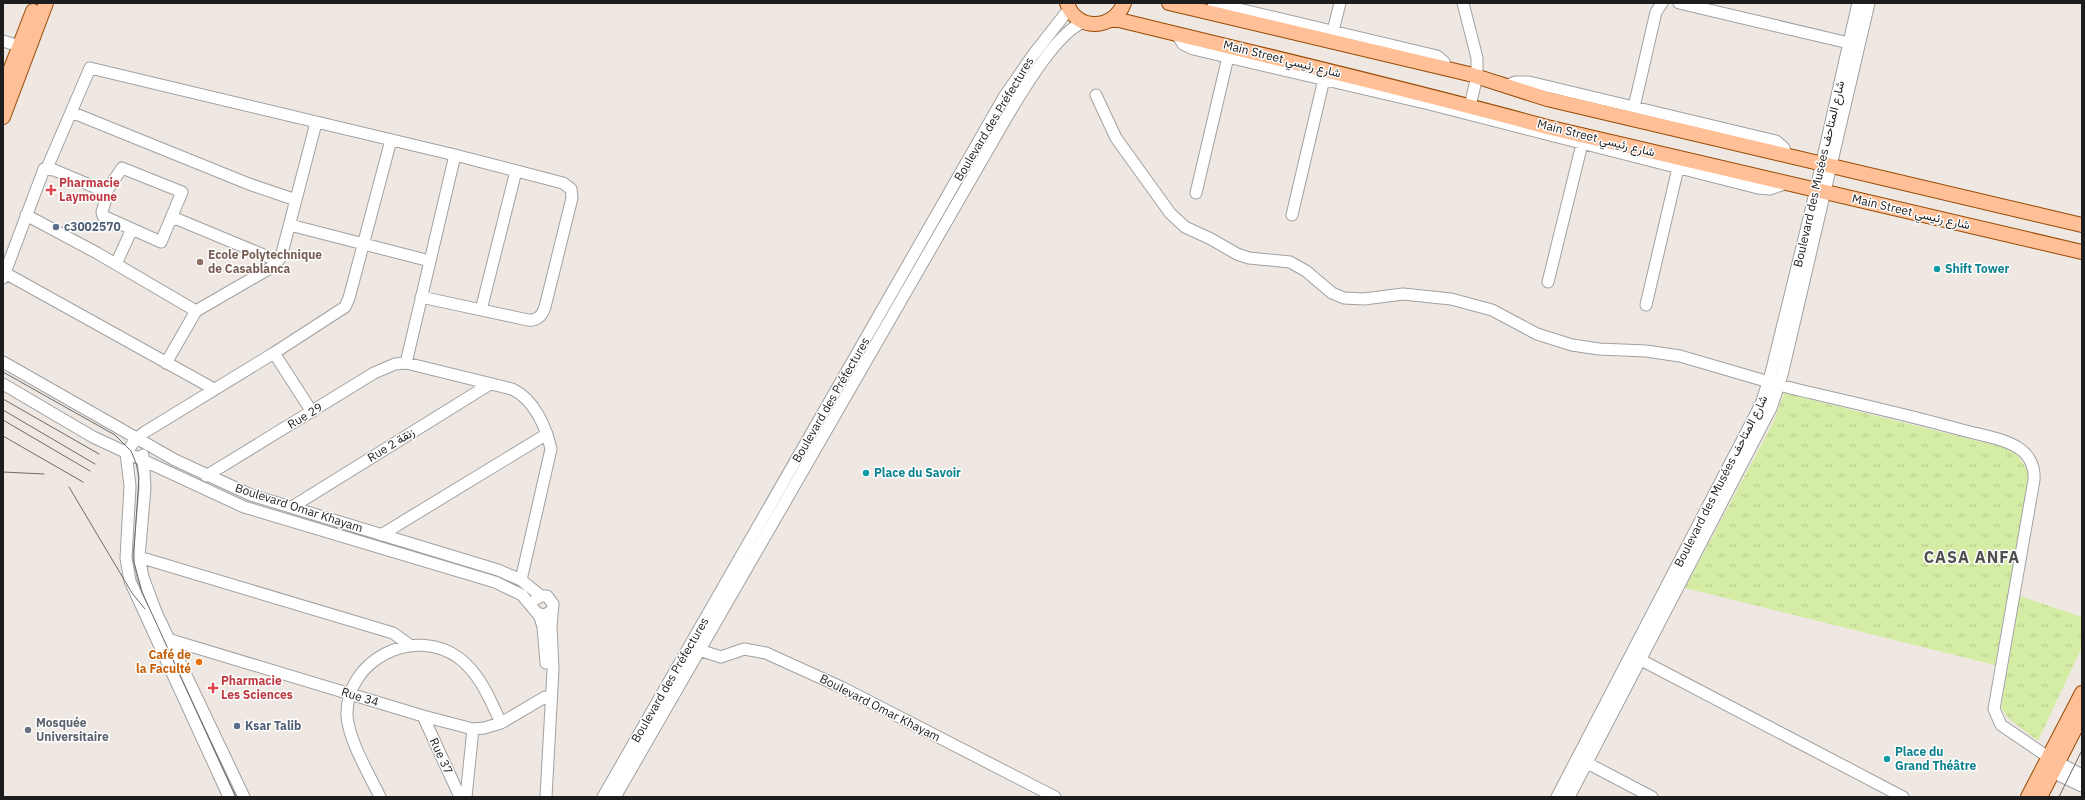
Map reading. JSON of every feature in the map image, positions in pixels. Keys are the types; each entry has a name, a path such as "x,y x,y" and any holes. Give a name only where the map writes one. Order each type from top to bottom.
{"main road":[{"path":"3,116 36,3"},
{"path":"3,89 46,3"},
{"path":"1111,20 1119,13 1124,3"},
{"path":"1176,4 1446,68 1477,76 1547,99 2082,225"},
{"path":"1068,6 1075,17 1084,22"},
{"name":"Main Street شارع رئيسي","path":"1084,22 1097,24 1111,20 1119,20 1470,106 1547,127 2082,252"},
{"path":"2040,797 2050,765 2082,694"},
{"path":"2028,797 2082,715"}],"street":[{"path":"1214,3 1437,56 1443,60 1446,68"},
{"path":"1333,31 1340,3"},
{"path":"1463,3 1476,50 1477,76 1470,106"},
{"path":"1634,107 1656,12 1662,3"},
{"path":"1679,3 1849,43"},
{"name":"Boulevard des Musées شارع المتاحف","path":"1827,165 1849,43 1858,3"},
{"name":"Boulevard des Musées شارع المتاحف","path":"1569,797 1761,430 1774,384 1827,165 1869,3"},
{"name":"Boulevard des Préfectures","path":"615,797 698,644 809,450 1014,82 1068,6"},
{"name":"Boulevard des Préfectures","path":"809,450 1024,89 1066,34 1077,24 1084,22"},
{"path":"1176,34 1180,41 1186,46 1678,168 1764,189 1776,188 1787,184"},
{"path":"3,41 24,47"},
{"path":"1196,193 1228,57"},
{"path":"214,389 4,276 42,171 47,168 90,68 455,155 563,183 569,186 572,192 548,293 542,314 535,320 422,297"},
{"path":"1292,215 1324,79"},
{"path":"1506,86 1515,82 1529,82 1776,141 1782,145 1786,155"},
{"path":"1096,95 1116,138 1170,213 1185,227 1211,239 1237,254 1249,258 1283,260 1296,264 1326,289 1344,298 1364,299 1403,294 1450,299 1492,310 1537,334 1572,345 1599,350 1646,352 1680,356 1774,384 1959,429 2014,445 2027,455 2032,464 2034,480 1994,709 2001,725 2050,765 2082,786"},
{"path":"71,112 249,184 296,200"},
{"path":"166,363 196,311 278,262 283,252 316,123"},
{"path":"229,797 130,581 126,553 130,486 126,453 154,426 274,353 348,304 391,140"},
{"path":"1548,282 1582,144"},
{"path":"455,155 406,363 520,393 535,411 547,434 551,449 521,580"},
{"path":"47,168 106,192"},
{"path":"122,168 182,192 171,220 161,242 107,218 102,214 107,199 106,192 122,168"},
{"path":"1646,306 1678,168"},
{"path":"480,310 516,171"},
{"path":"26,215 116,264 196,311"},
{"path":"171,220 177,219 278,262"},
{"path":"290,225 430,261"},
{"path":"116,264 132,229"},
{"path":"274,353 312,412"},
{"name":"Boulevard Omar Khayam","path":"3,362 139,441 206,476 251,495 478,564 521,580 541,596"},
{"name":"Rue 29","path":"206,476 388,367 406,363"},
{"name":"Boulevard Omar Khayam","path":"3,384 93,437 244,507 495,582 522,596 537,611"},
{"name":"Rue 2 زنقة","path":"292,507 490,384"},
{"name":"Boulevard des Musées شارع المتاحف","path":"1556,797 1774,384"},
{"path":"381,534 547,434"},
{"path":"139,441 143,460 145,488 139,556 147,590 244,797"},
{"path":"139,556 393,633 411,646"},
{"path":"540,797 546,664 543,627 534,602 541,596 547,596 552,601 553,670 546,797"},
{"path":"537,611 547,614 551,610"},
{"name":"Rue 34","path":"171,640 422,716 473,729 484,728 501,723 545,698"},
{"name":"Boulevard des Préfectures","path":"602,797 698,644"},
{"name":"Boulevard Omar Khayam","path":"698,644 721,657 744,649 766,653 843,688 1055,797"},
{"path":"380,797 349,727 348,711 351,695 364,670 377,657 393,649 411,646 436,647 448,651 468,665 482,685 501,723"},
{"path":"1641,660 1903,797"},
{"name":"Rue 37","path":"422,716 460,797"},
{"path":"466,797 473,729"},
{"path":"1587,763 1652,797"},
{"path":"2050,765 2082,775"}],"green space":[{"path":"1784,393 2014,450 2030,474 1995,665 1685,588 1774,421"},
{"path":"2020,596 2082,617 2082,647 2038,741 2008,718 2001,707"}],"tram line":[{"path":"3,372 115,435 131,451 136,463 139,477 134,562 142,592 236,797"},
{"path":"3,399 99,454"},
{"path":"3,410 95,464"},
{"path":"3,420 90,471"},
{"path":"3,436 83,482"},
{"path":"3,472 44,474"},
{"path":"69,487 132,593 145,609"},
{"path":"2059,797 2082,750"}],"place":[{"name":"Pharmacie Laymoune","path":"51,190"},
{"name":"c3002570","path":"56,227"},
{"name":"Ecole Polytechnique de Casablanca","path":"200,262"},
{"name":"Shift Tower","path":"1937,269"},
{"name":"Place du Savoir","path":"866,473"},
{"name":"Café de la Faculté","path":"199,662"},
{"name":"Pharmacie Les Sciences","path":"213,688"},
{"name":"Ksar Talib","path":"237,726"},
{"name":"Mosquée Universitaire","path":"28,730"},
{"name":"Place du Grand Théâtre","path":"1887,759"}],"district":[{"name":"CASA ANFA","path":"1972,557"}]}
